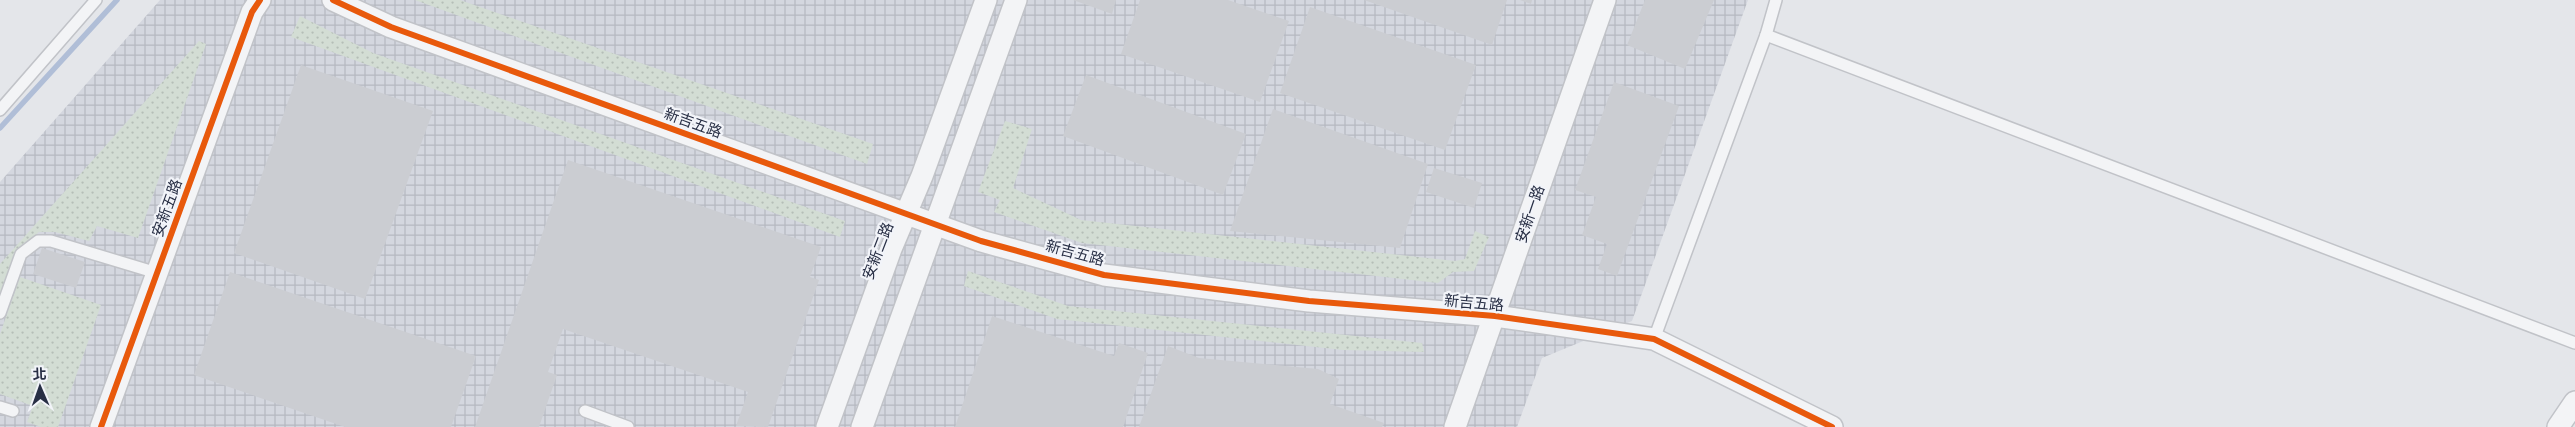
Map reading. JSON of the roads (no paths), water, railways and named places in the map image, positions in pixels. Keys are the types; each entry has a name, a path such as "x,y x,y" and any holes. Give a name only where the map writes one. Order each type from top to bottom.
{"street":[{"name":"安新五路","path":"101,427 252,12 260,0"},
{"name":"新吉五路","path":"333,0 391,27 981,241 1104,275 1309,301 1495,316 1654,339 1832,427"},
{"name":"安新二路","path":"827,427 891,248 922,176 986,0"},
{"path":"862,427 1016,0"},
{"name":"安新一路","path":"1455,427 1605,0"},
{"path":"2558,427 2575,402"}],"lane":[{"path":"0,110 96,0"},
{"path":"1654,339 1766,35 1776,0"},
{"path":"1766,35 2575,343"},
{"path":"0,313 21,254 38,241 51,241 157,273"},
{"path":"0,407 13,411"},
{"path":"585,411 628,427"}],"waterway":[{"path":"0,128 117,0"}]}
